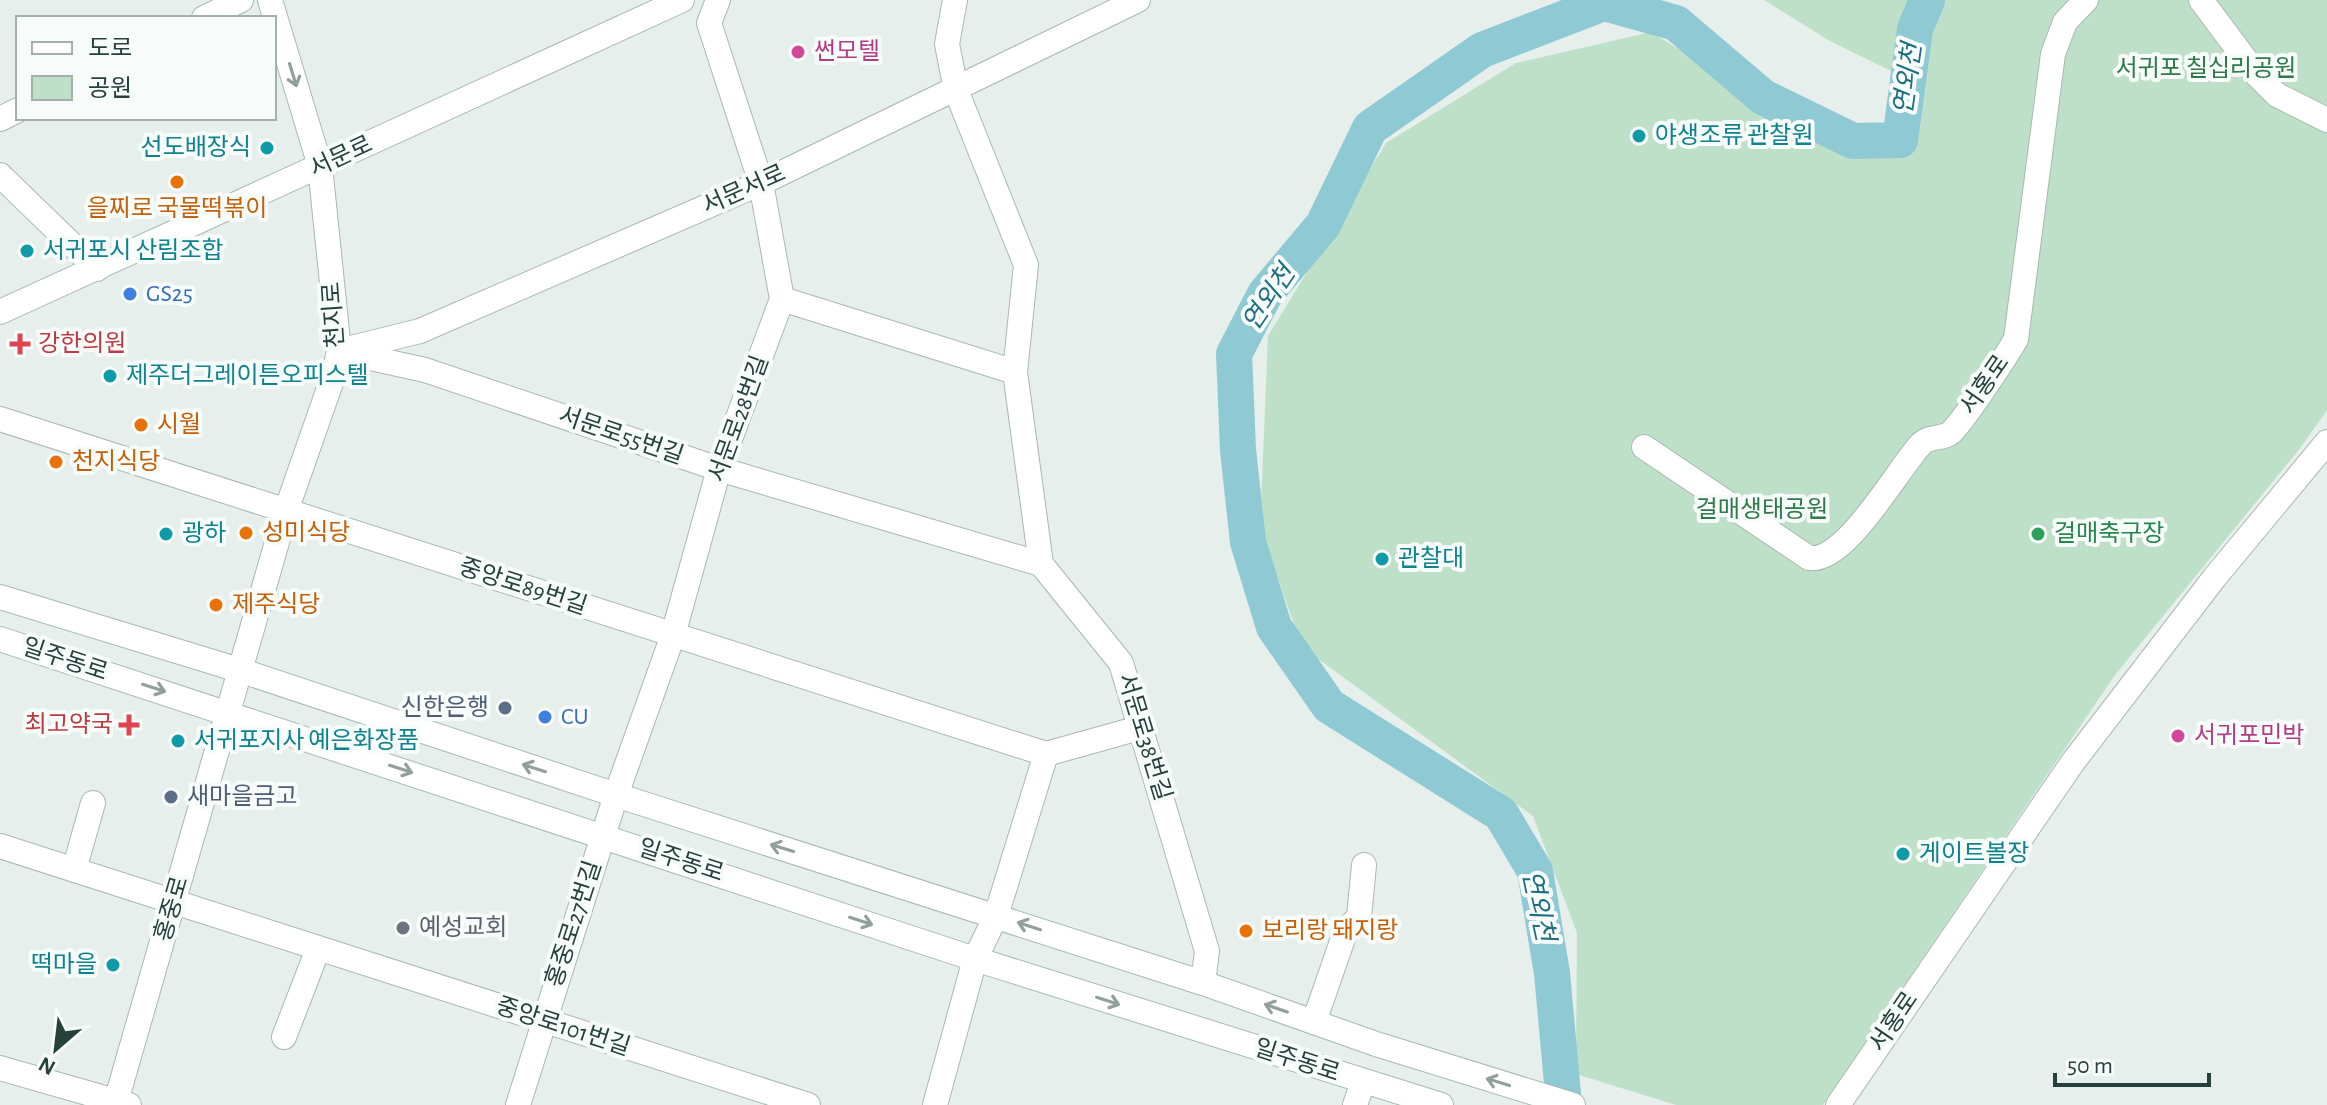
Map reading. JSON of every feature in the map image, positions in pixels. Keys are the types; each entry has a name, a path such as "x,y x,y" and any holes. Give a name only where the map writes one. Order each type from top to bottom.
{"street":[{"path":"208,16 241,0"},
{"name":"서문로","path":"0,312 682,0"},
{"path":"718,0 709,23 761,183 782,299 1015,372"},
{"path":"955,0 947,44 956,90 1026,265 1015,372 1041,564"},
{"name":"서문서로","path":"339,351 420,331 761,183 1138,0"},
{"name":"서홍로","path":"1644,447 1809,558 1818,560 1829,555 1854,532 1924,441 1950,434 2016,339 2053,54 2065,22 2086,0"},
{"path":"2201,0 2257,75 2277,95 2327,120"},
{"name":"천지로","path":"239,670 286,511 334,374 339,351 320,166 276,20"},
{"path":"0,175 97,269"},
{"name":"서문로28번길","path":"603,835 673,635 719,469 782,299"},
{"name":"서문로55번길","path":"339,351 425,370 719,469 1041,564"},
{"name":"중앙로89번길","path":"0,419 1046,754"},
{"name":"서홍로","path":"1838,1105 2073,762 2215,577 2327,442"},
{"name":"서문로38번길","path":"1041,564 1121,663 1207,951 1203,983"},
{"name":"일주동로","path":"0,597 239,670 616,795 1203,983 1376,1044 1573,1105"},
{"name":"일주동로","path":"0,639 975,959 1359,1093 1441,1105"},
{"name":"홍중로","path":"120,1104 239,670"},
{"path":"935,1105 975,959 996,916 1046,754 1139,728"},
{"path":"74,870 93,803"},
{"name":"홍중로27번길","path":"518,1105 603,835"},
{"name":"중앙로101번길","path":"0,846 808,1105"},
{"name":"일주동로","path":"1314,1022 1346,930 1359,917 1364,865"},
{"path":"284,1037 318,949"},
{"path":"0,1068 120,1104"}],"green space":[{"name":"걸매생태공원","path":"1764,0 2327,0 2327,410 2301,447 2115,675 1823,1105 1676,1105 1576,1074 1577,933 1533,816 1302,647 1260,528 1268,336 1386,143 1516,63 1651,32 1805,128 1904,151 1926,88 1830,41"}],"waterway":[{"name":"연외천","path":"1564,1105 1552,973 1535,871 1501,814 1329,706 1274,627 1248,542 1238,450 1234,354 1265,294 1323,225 1370,128 1482,50 1604,3 1676,23 1763,97 1853,141 1900,140 1915,29 1927,0"}],"place":[{"name":"썬모텔","path":"798,52"},
{"name":"야생조류 관찰원","path":"1639,136"},
{"name":"선도배장식","path":"267,148"},
{"name":"을찌로 국물떡볶이","path":"177,182"},
{"name":"서귀포시 산림조합","path":"27,251"},
{"name":"GS25","path":"130,294"},
{"name":"강한의원","path":"20,344"},
{"name":"제주더그레이튼오피스텔","path":"110,376"},
{"name":"시월","path":"141,425"},
{"name":"천지식당","path":"56,462"},
{"name":"성미식당","path":"246,533"},
{"name":"광하","path":"166,534"},
{"name":"걸매축구장","path":"2038,534"},
{"name":"관찰대","path":"1382,559"},
{"name":"제주식당","path":"216,605"},
{"name":"신한은행","path":"505,708"},
{"name":"CU","path":"545,717"},
{"name":"최고약국","path":"129,725"},
{"name":"서귀포민박","path":"2178,736"},
{"name":"서귀포지사 예은화장품","path":"178,741"},
{"name":"새마을금고","path":"171,797"},
{"name":"게이트볼장","path":"1903,854"},
{"name":"예성교회","path":"403,928"},
{"name":"보리랑 돼지랑","path":"1246,931"},
{"name":"떡마을","path":"113,965"}],"park label":[{"name":"서귀포 칠십리공원","path":"2206,69"}]}
